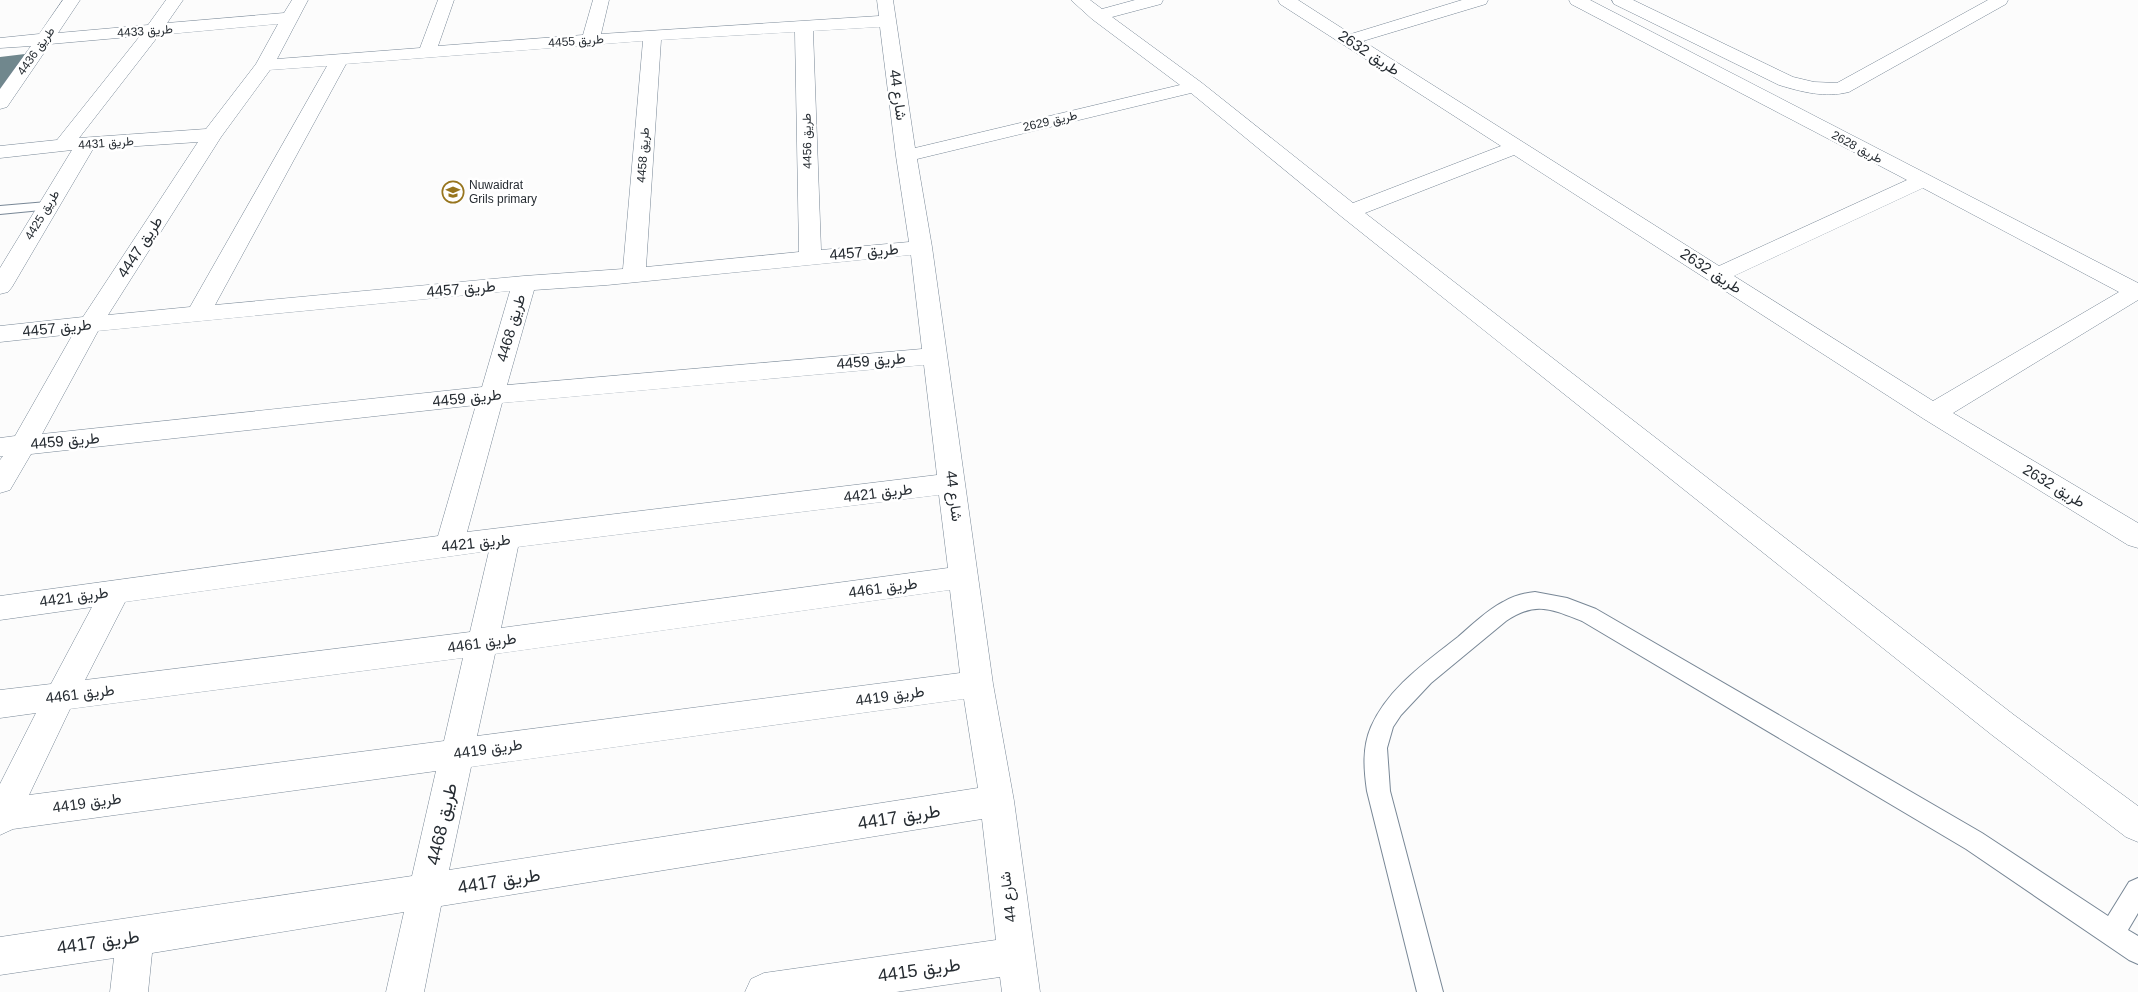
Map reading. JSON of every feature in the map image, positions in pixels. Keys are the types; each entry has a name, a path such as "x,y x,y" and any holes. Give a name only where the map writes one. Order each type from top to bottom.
{"street":[{"name":"طريق 4436","path":"0,102 72,0"},
{"path":"63,146 175,0"},
{"path":"427,52 446,0"},
{"path":"591,40 601,0"},
{"path":"1079,0 1195,87 1350,212 1987,713 2138,826"},
{"path":"1098,15 1155,0"},
{"name":"طريق 2632","path":"1286,0 1933,413 2138,537"},
{"path":"1349,40 1480,0"},
{"name":"طريق 2628","path":"1577,0 2138,292"},
{"path":"1620,0 1786,80 1799,85 1831,89 1842,88 2000,0"},
{"name":"طريق 4433","path":"0,43 153,31 295,9"},
{"name":"طريق 4447","path":"0,483 12,446 212,135 264,65 295,9"},
{"name":"طريق 4455","path":"264,65 804,26 886,10"},
{"name":"شارع 44","path":"886,10 906,156 921,247 977,684 997,802 1021,992"},
{"name":"طريق 4456","path":"804,26 810,257"},
{"name":"طريق 4458","path":"634,274 652,36"},
{"path":"198,314 340,59"},
{"name":"طريق 2629","path":"906,156 1195,87"},
{"name":"طريق 4431","path":"0,152 212,135"},
{"name":"طريق 4425","path":"0,287 86,144"},
{"path":"1350,212 1516,147"},
{"path":"1717,275 1922,181"},
{"name":"طريق 4457","path":"0,334 921,247"},
{"name":"طريق 4468","path":"449,545 524,283"},
{"path":"1933,413 2138,292"},
{"name":"طريق 4459","path":"12,446 492,395 935,356"},
{"name":"طريق 4421","path":"0,608 449,545 952,483"},
{"name":"طريق 4468","path":"405,992 425,892 459,753 506,539"},
{"name":"طريق 4461","path":"0,704 483,643 964,577"},
{"path":"1,816 115,592"},
{"name":"طريق 4419","path":"1,816 977,684"},
{"name":"طريق 4417","path":"0,956 135,937 997,802"},
{"path":"129,992 135,937"},
{"name":"طريق 4415","path":"764,992 1015,956"}],"lane":[{"path":"0,210 47,206"},
{"path":"1430,992 1386,823 1377,778 1376,750 1385,720 1406,694 1500,614 1518,602 1541,599 1564,605 1589,615 1974,841 2138,951"},
{"path":"2112,934 2138,890"}],"building":[{"path":"25,54 10,79 0,95 0,57"}],"place":[{"name":"Nuwaidrat Grils primary","path":"453,192"}]}
